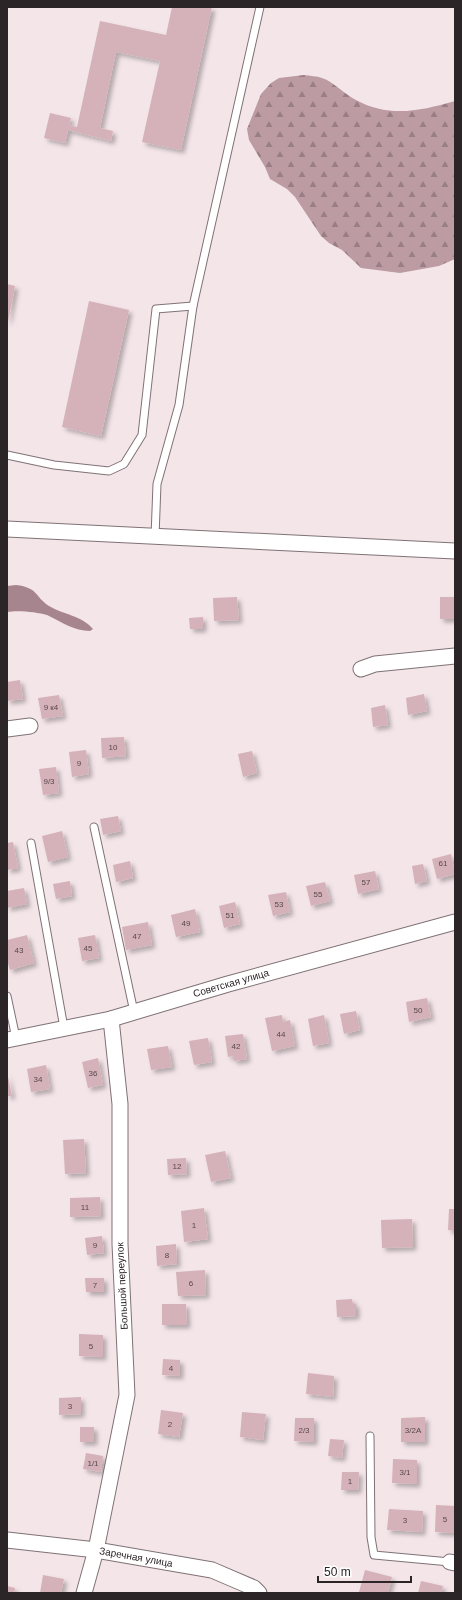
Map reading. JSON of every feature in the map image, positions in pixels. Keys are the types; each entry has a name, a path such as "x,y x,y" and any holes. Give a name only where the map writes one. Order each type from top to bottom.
{"street":[{"path":"7,529 455,551"},
{"path":"361,669 375,664 455,656"},
{"path":"7,729 30,726"},
{"name":"Советская улица","path":"11,1039 134,1012 228,984 455,922"},
{"name":"Большой переулок","path":"84,1593 96,1550 127,1395 120,1244 120,1104 111,1018"},
{"name":"Заречная улица","path":"7,1540 96,1550 212,1570 254,1588 259,1593"}],"lane":[{"path":"155,537 157,484 179,405 193,306 260,7"},
{"path":"7,454 54,466 110,471 124,464 142,435 156,309 193,306"},
{"path":"94,827 134,1012"},
{"path":"31,843 64,1028"},
{"path":"7,996 11,1039"},
{"path":"370,1436 371,1537 374,1555 452,1562"}],"green space":[{"path":"304,75 326,80 356,100 368,106 380,109 393,111 417,110 455,101 455,259 439,266 400,273 361,268 342,250 329,243 321,236 295,197 287,189 270,179 265,167 249,140 247,129 261,94 271,83 279,78"}],"shaded area":[{"path":"16,585 33,590 49,606 78,618 93,629 90,631 84,631 68,626 47,615 33,612 7,612 7,586"}],"building":[{"path":"172,7 212,7 181,150 142,142 160,61 116,52 100,128 113,131 111,141 68,130 65,143 44,138 50,113 71,118 69,125 77,127 100,21 166,35"},
{"path":"7,284 15,286 8,322 7,321"},
{"path":"89,301 129,310 101,436 62,427"},
{"path":"237,597 239,620 214,621 213,598"},
{"path":"440,597 455,597 455,619 440,619"},
{"path":"203,617 203,629 190,629 189,618"},
{"path":"20,680 23,699 7,701 7,682"},
{"path":"424,694 427,711 408,715 406,698"},
{"path":"59,695 63,716 42,719 38,698"},
{"path":"385,705 388,725 373,727 371,708"},
{"path":"124,737 126,756 102,758 101,738"},
{"path":"86,750 89,774 72,777 69,752"},
{"path":"252,751 257,773 243,777 238,754"},
{"path":"56,767 59,793 43,795 39,769"},
{"path":"118,816 121,831 103,835 100,819"},
{"path":"62,831 68,857 48,862 42,836"},
{"path":"13,842 18,868 7,870 7,843"},
{"path":"451,854 455,874 437,879 432,859"},
{"path":"130,861 133,878 116,882 113,865"},
{"path":"423,864 427,881 415,884 412,866"},
{"path":"375,871 379,889 358,894 354,875"},
{"path":"70,881 72,896 56,899 53,884"},
{"path":"325,882 330,901 311,906 306,886"},
{"path":"24,888 27,904 7,908 7,891"},
{"path":"286,892 290,912 273,916 268,895"},
{"path":"235,902 240,924 224,928 219,906"},
{"path":"195,909 200,932 176,937 171,915"},
{"path":"148,922 152,945 126,950 122,927"},
{"path":"27,935 34,963 10,970 7,960 7,940"},
{"path":"95,935 99,958 82,961 78,938"},
{"path":"427,998 431,1017 409,1022 406,1002"},
{"path":"356,1011 360,1030 344,1034 340,1014"},
{"path":"282,1015 283,1022 290,1020 295,1046 272,1051 265,1018"},
{"path":"324,1015 329,1043 313,1046 308,1019"},
{"path":"243,1034 247,1059 234,1061 233,1056 228,1057 225,1036"},
{"path":"208,1038 212,1062 194,1065 189,1041"},
{"path":"168,1046 172,1067 151,1070 147,1049"},
{"path":"98,1058 103,1085 88,1088 82,1062"},
{"path":"46,1065 50,1089 31,1092 27,1069"},
{"path":"7,1072 12,1096 7,1096"},
{"path":"84,1139 86,1173 65,1174 63,1140"},
{"path":"225,1151 231,1178 211,1182 205,1155"},
{"path":"186,1158 187,1174 168,1175 167,1159"},
{"path":"100,1197 101,1216 70,1217 70,1198"},
{"path":"204,1208 208,1239 184,1242 181,1211"},
{"path":"449,1209 455,1209 455,1231 448,1230"},
{"path":"412,1219 413,1247 382,1248 381,1220"},
{"path":"102,1236 104,1253 87,1255 85,1238"},
{"path":"176,1244 177,1264 157,1266 156,1246"},
{"path":"205,1270 206,1295 178,1296 176,1272"},
{"path":"85,1278 104,1278 104,1292 86,1292"},
{"path":"352,1299 353,1304 356,1304 356,1316 337,1317 336,1300"},
{"path":"162,1304 186,1304 187,1325 162,1325"},
{"path":"79,1334 103,1335 103,1357 79,1356"},
{"path":"163,1359 180,1360 180,1376 162,1375"},
{"path":"308,1373 334,1376 333,1397 306,1394"},
{"path":"81,1397 81,1414 59,1415 59,1398"},
{"path":"161,1410 183,1413 179,1437 158,1434"},
{"path":"242,1412 266,1414 263,1440 240,1437"},
{"path":"425,1417 425,1442 401,1442 401,1418"},
{"path":"295,1418 314,1418 314,1442 294,1441"},
{"path":"80,1427 94,1427 94,1442 80,1442"},
{"path":"330,1439 344,1440 342,1458 328,1456"},
{"path":"86,1453 103,1456 101,1472 83,1469"},
{"path":"393,1459 417,1460 417,1484 392,1483"},
{"path":"342,1472 359,1472 358,1490 341,1490"},
{"path":"436,1505 455,1506 455,1533 435,1532"},
{"path":"389,1509 423,1511 422,1532 387,1530"},
{"path":"365,1570 392,1577 388,1593 380,1591 380,1593 359,1592"},
{"path":"43,1575 64,1579 61,1593 40,1593"},
{"path":"421,1581 443,1586 441,1593 418,1593"},
{"path":"7,1586 15,1588 14,1593 7,1593"}]}
